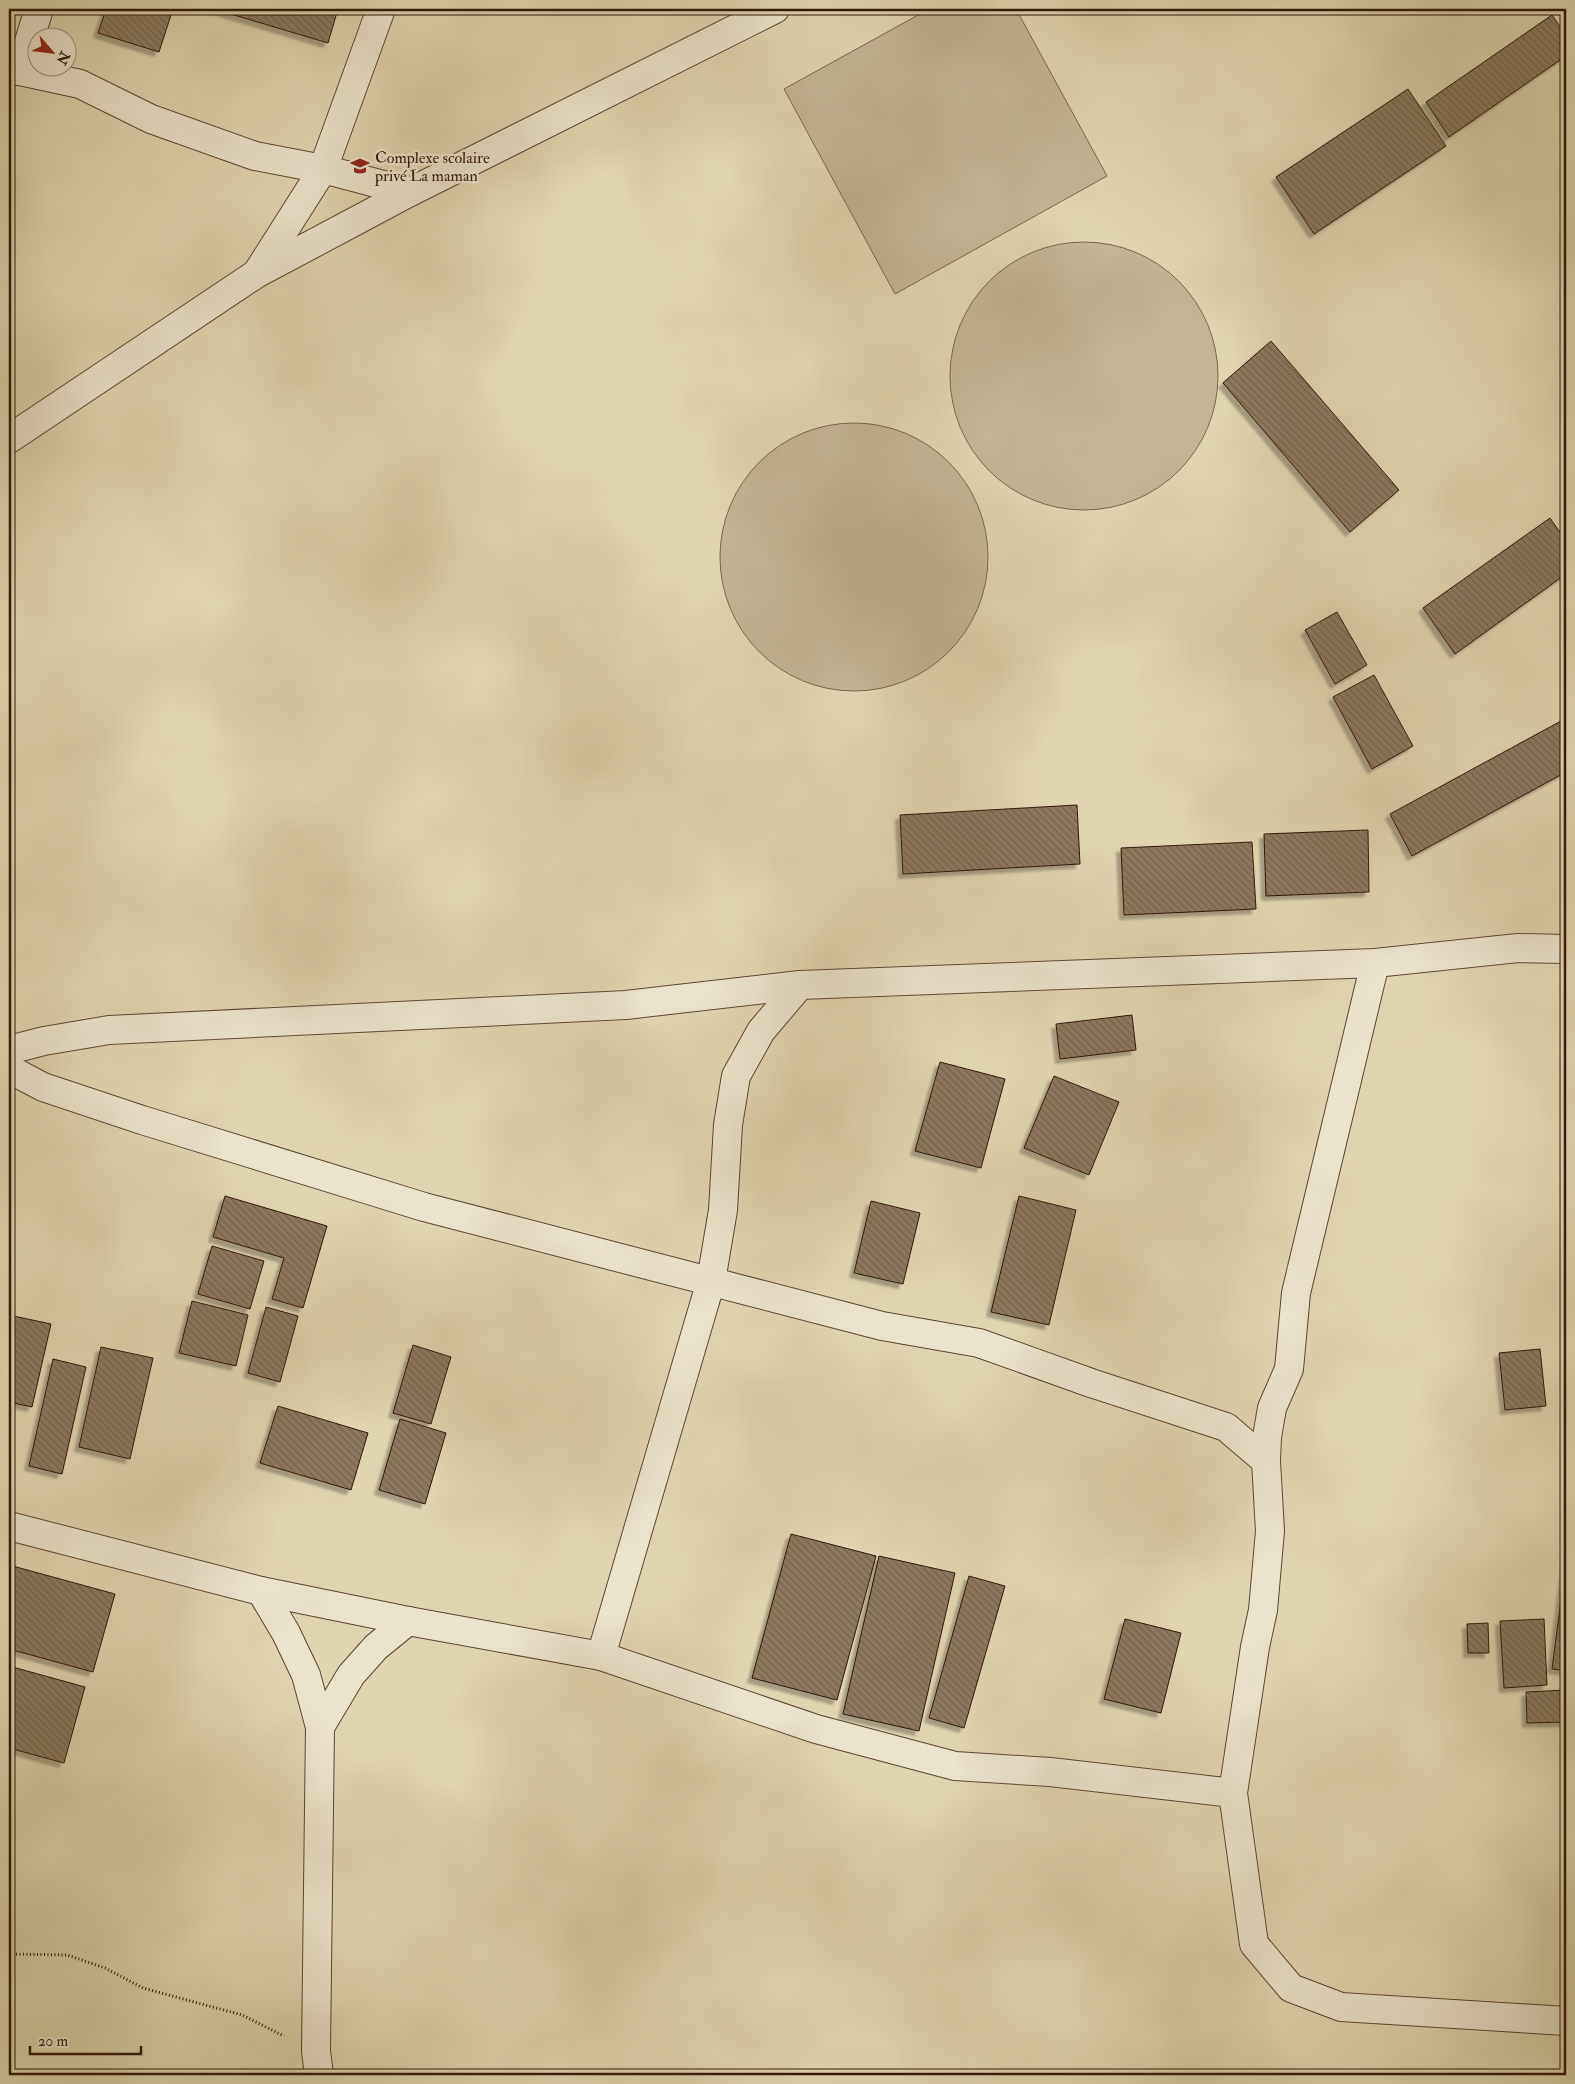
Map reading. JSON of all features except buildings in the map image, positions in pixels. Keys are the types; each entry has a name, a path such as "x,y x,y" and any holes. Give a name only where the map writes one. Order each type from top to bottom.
{"street":[{"path":"39,9 14,71 80,84 150,119 255,156 323,169 410,192"},
{"path":"256,274 323,169 381,9"},
{"path":"9,439 256,274 410,192 775,9"},
{"path":"9,1050 44,1040 109,1030 626,1004 800,985 1374,964 1518,948 1566,949"},
{"path":"1374,964 1296,1293 1289,1369 1272,1408 1266,1461 1270,1530 1263,1610 1255,1647 1233,1793 1254,1944 1291,1988 1341,2007 1566,2021"},
{"path":"601,1656 711,1281 722,1210 728,1125 736,1076 761,1031 800,985"},
{"path":"9,1069 43,1087 142,1120 424,1207 882,1326 979,1343 1090,1383 1226,1427 1266,1461"},
{"path":"1226,1427 1272,1408"},
{"path":"9,1526 261,1592 601,1656 816,1729 955,1766 1050,1772 1233,1793"},
{"path":"261,1592 286,1633 306,1675 320,1727 318,2063"},
{"path":"320,1727 351,1675 376,1647 408,1621"}],"path":[{"path":"9,1954 67,1954 105,1968 142,1988 242,2016 318,2063"}],"shaded area":[{"path":"929,9 1016,9 1107,176 895,294 784,89"},
{"path":"1071,242 1097,242 1123,247 1135,252 1159,264 1179,281 1196,301 1213,337 1218,363 1218,389 1213,415 1196,451 1179,471 1159,488 1123,505 1097,510 1071,510 1045,505 1009,488 980,461 972,451 955,415 950,389 950,363 955,337 972,301 999,272 1009,264 1045,247"},
{"path":"867,423 905,433 929,445 949,462 966,482 978,506 986,531 988,557 986,583 978,608 966,632 949,652 929,669 905,681 880,689 841,691 803,681 779,669 750,642 742,632 730,608 722,583 720,544 730,506 742,482 769,453 779,445 803,433 828,425"}],"place":[{"name":"Complexe scolaire privé La maman","path":"360,166"}]}
